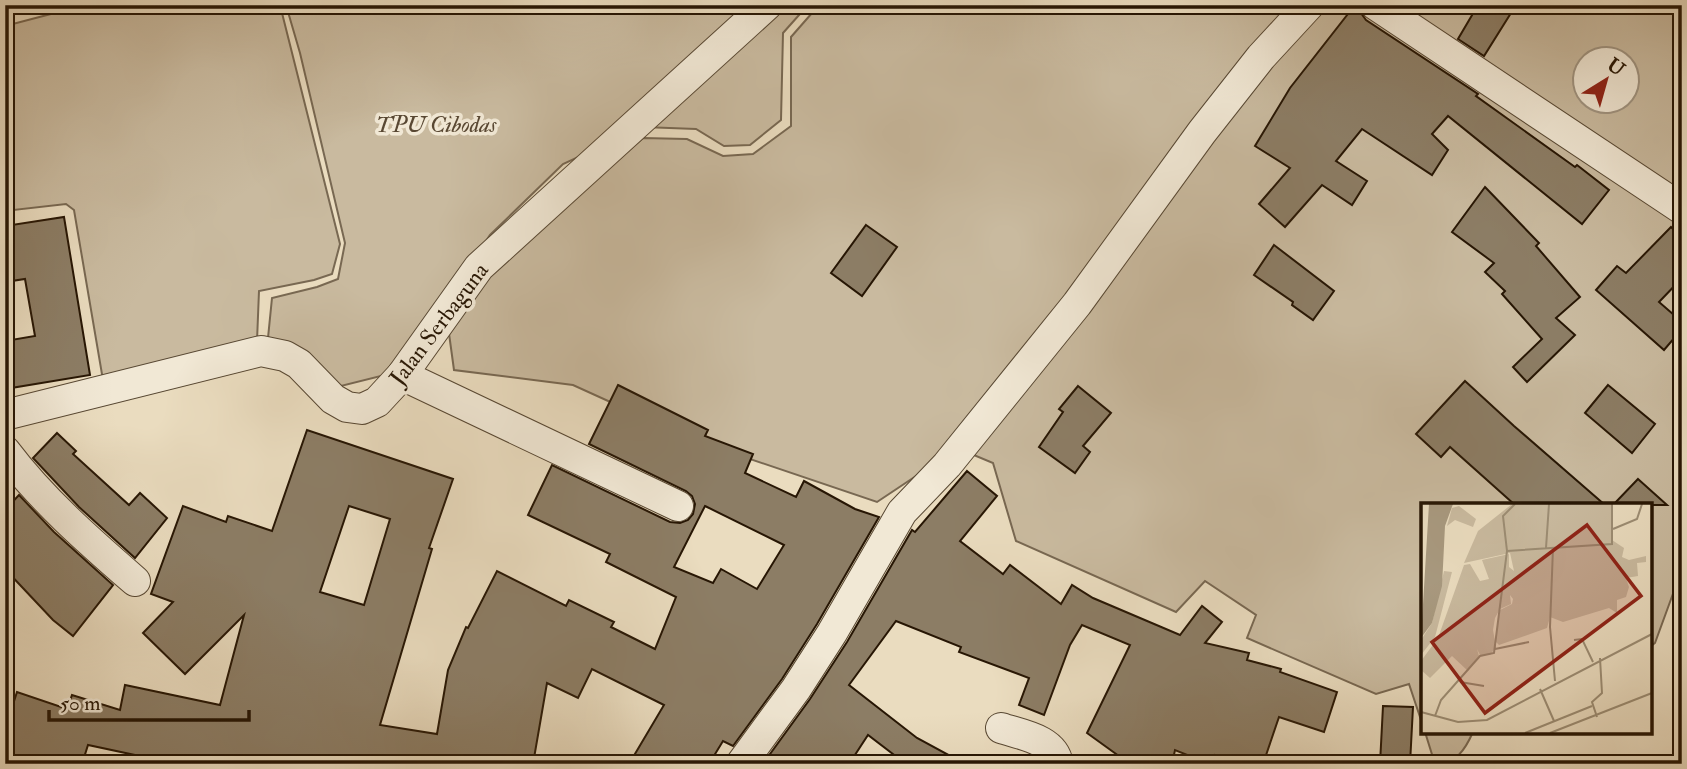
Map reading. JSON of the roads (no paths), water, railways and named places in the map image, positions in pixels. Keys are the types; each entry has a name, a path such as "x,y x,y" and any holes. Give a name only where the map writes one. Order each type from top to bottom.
{"street":[{"name":"Jalan Serbaguna","path":"5,415 261,351 285,356 299,364 333,399 347,407 362,410 377,402 402,375 480,267 767,5"},
{"path":"741,764 796,689 832,633 902,512 947,465 1068,315 1210,121 1261,57 1309,5"},
{"path":"1376,5 1682,209"},
{"path":"402,375 678,506"},
{"path":"5,452 24,477 135,581"},
{"path":"1001,728 1046,744 1055,752 1058,764"}],"park label":[{"name":"TPU Cibodas","path":"436,124"}]}
